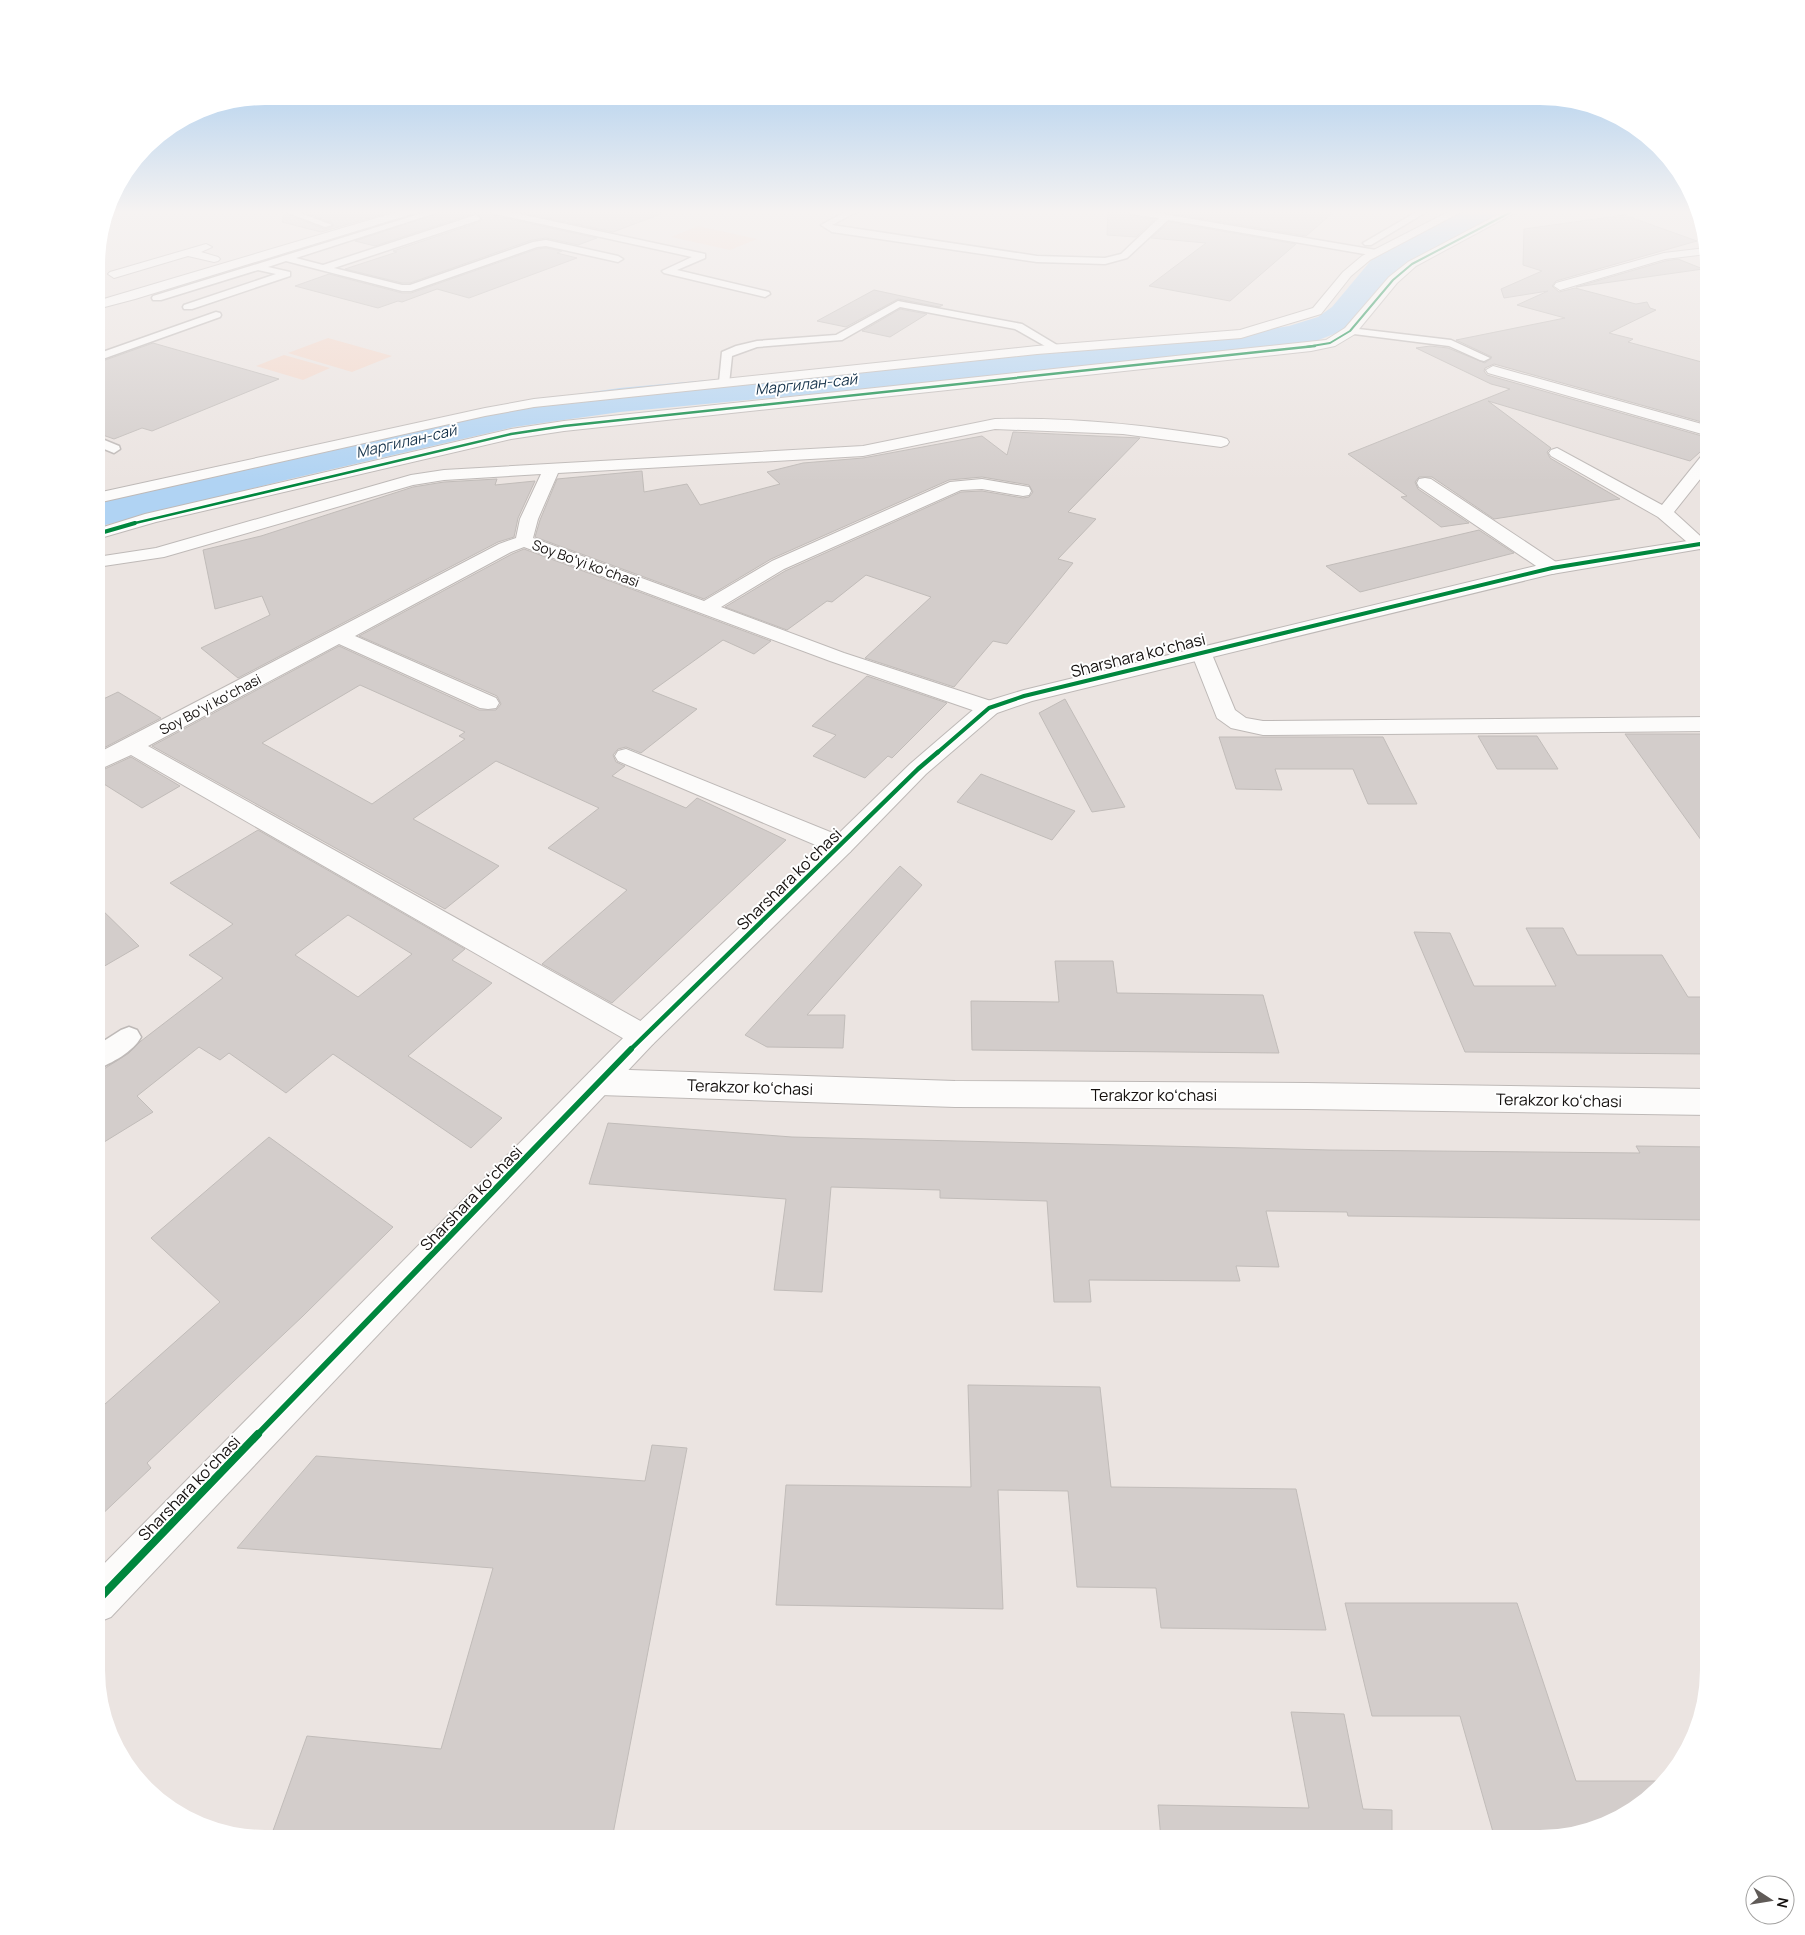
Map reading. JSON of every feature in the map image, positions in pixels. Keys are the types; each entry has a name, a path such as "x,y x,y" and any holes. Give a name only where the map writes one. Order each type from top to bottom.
{"main road":[{"path":"105,496 485,412 534,403 1056,348 1241,334 1318,311 1325,301"},
{"path":"105,531 151,518 511,434 564,426 1303,348 1330,343 1350,331 1375,301"},
{"path":"1493,370 1700,428"},
{"path":"105,561 158,553 411,480 444,475 863,451 995,424 1015,423 1114,428 1176,434 1221,442"},
{"path":"1557,453 1664,513 1700,542"},
{"path":"1664,513 1700,468"},
{"path":"524,541 529,519 551,470"},
{"path":"706,608 778,565 956,486 978,483 1023,491"},
{"path":"1425,483 1552,568"},
{"name":"Soy Boʻyi koʻchasi","path":"105,760 505,548 524,541 837,657 989,708"},
{"name":"Sharshara koʻchasi","path":"105,1593 643,1036 841,846 918,769 989,708 1024,696 1200,652 1552,568 1700,546"},
{"path":"339,636 488,703"},
{"path":"1200,652 1225,713 1239,723 1263,728 1700,724"},
{"path":"132,746 643,1036"},
{"path":"626,756 841,846"},
{"name":"Terakzor koʻchasi","path":"600,1082 955,1094 1307,1096 1700,1102"}],"lane":[{"path":"105,355 216,316 168,301"},
{"path":"180,305 193,301"},
{"path":"725,382 726,354 757,344 838,338 898,304 1018,326 1056,348"},
{"path":"1350,331 1451,343 1484,358"},
{"path":"105,445 114,449"},
{"path":"105,1053 129,1037"}],"shaded area":[{"path":"328,338 392,356 352,372 288,353"},
{"path":"284,355 330,368 303,380 256,366"}],"building":[{"path":"353,301 397,301 378,308"},
{"path":"853,301 894,301 846,327 817,321"},
{"path":"910,301 926,301 943,305 939,307"},
{"path":"1525,301 1626,301 1636,304 1647,302 1650,308 1656,310 1609,333 1633,339 1628,342 1700,362 1700,421 1494,364 1485,368 1484,371 1487,375 1700,435 1700,452 1690,461 1488,401 1551,448 1547,452 1550,458 1620,499 1494,519 1432,477 1419,477 1415,482 1418,489 1469,523 1441,527 1401,497 1407,496 1348,454 1510,389 1491,384 1416,348 1430,346 1448,348 1485,363 1492,357 1456,340 1565,318 1517,305"},
{"path":"900,309 927,314 890,337 862,331"},
{"path":"153,343 279,379 152,431 142,428 114,439 105,436 105,360"},
{"path":"1013,432 1140,438 1068,512 1096,519 1058,559 1073,563 1007,644 993,641 954,687 865,658 931,597 866,575 832,602 827,601 787,630 725,607 785,571 961,492 982,491 1023,498 1029,497 1033,492 1029,485 982,477 949,480 771,559 704,599 535,537 557,479 642,471 644,492 687,484 700,505 780,484 767,472 803,463 863,458 982,436 1007,455"},
{"path":"497,479 495,485 535,481 518,518 514,537 498,542 238,678 201,648 270,615 262,596 215,609 203,550 261,536 413,487 444,482"},
{"path":"1479,530 1514,553 1360,592 1326,566"},
{"path":"524,549 771,641 754,654 723,640 652,691 697,709 641,753 626,747 618,749 613,755 616,762 625,766 612,776 686,808 697,798 786,840 612,1003 542,964 627,890 548,848 599,808 496,761 413,819 499,866 445,909 152,746 339,646 479,710 496,710 501,704 497,696 359,636","holes":["360,685 465,732 459,736 465,739 372,804 262,743"]},
{"path":"867,676 947,703 892,758 888,756 865,778 813,756 836,735 812,726"},
{"path":"118,692 161,718 105,747 105,698"},
{"path":"1065,699 1125,807 1092,812 1039,713"},
{"path":"1625,734 1700,734 1700,838"},
{"path":"1478,736 1537,736 1558,769 1497,769"},
{"path":"1219,737 1383,737 1417,804 1368,804 1353,769 1275,769 1282,790 1236,789"},
{"path":"131,757 180,786 142,808 105,785 105,769"},
{"path":"981,774 1075,811 1052,840 957,802"},
{"path":"258,830 465,949 452,960 492,983 408,1056 502,1118 471,1148 333,1054 286,1093 229,1053 220,1060 199,1047 137,1096 153,1112 105,1141 105,1068 129,1053 141,1041 223,978 189,955 233,924 170,883","holes":["348,915 412,954 358,997 295,955"]},
{"path":"900,866 922,885 807,1015 845,1015 843,1048 767,1047 745,1035"},
{"path":"105,913 139,946 105,966"},
{"path":"1526,928 1563,928 1577,955 1662,955 1688,997 1700,997 1700,1054 1465,1052 1414,932 1450,933 1474,986 1556,986"},
{"path":"1055,961 1113,961 1117,993 1263,995 1279,1053 972,1050 971,1001 1059,1002"},
{"path":"608,1123 792,1137 1329,1150 1640,1153 1636,1146 1700,1147 1700,1220 1348,1216 1347,1212 1266,1211 1279,1267 1236,1266 1240,1281 1089,1280 1091,1302 1054,1302 1047,1201 940,1198 940,1190 831,1187 822,1292 774,1290 786,1199 589,1184"},
{"path":"269,1137 393,1227 303,1316 147,1463 151,1468 105,1511 105,1404 220,1302 151,1238"},
{"path":"968,1385 1100,1387 1111,1487 1296,1489 1326,1630 1161,1628 1156,1588 1077,1587 1068,1491 998,1490 1003,1609 776,1605 786,1485 971,1487"},
{"path":"652,1445 687,1448 614,1830 273,1830 307,1736 441,1749 493,1568 237,1548 316,1456 645,1481"},
{"path":"1345,1603 1517,1603 1576,1781 1655,1781 1638,1797 1620,1809 1592,1822 1561,1829 1492,1830 1460,1716 1372,1716"},
{"path":"1291,1712 1344,1714 1363,1809 1392,1810 1392,1830 1160,1830 1158,1805 1309,1808"}],"waterway":[{"name":"Маргилан-сай","path":"105,511 289,466 514,415 620,400 1264,341 1295,336 1330,324 1344,314 1354,301"}],"cycle path":[{"path":"105,532 151,518 511,434 564,426 1311,347 1330,343 1350,331 1375,301"},
{"path":"105,1593 643,1036 841,846 918,769 989,708 1024,696 1552,568 1700,544"}]}
